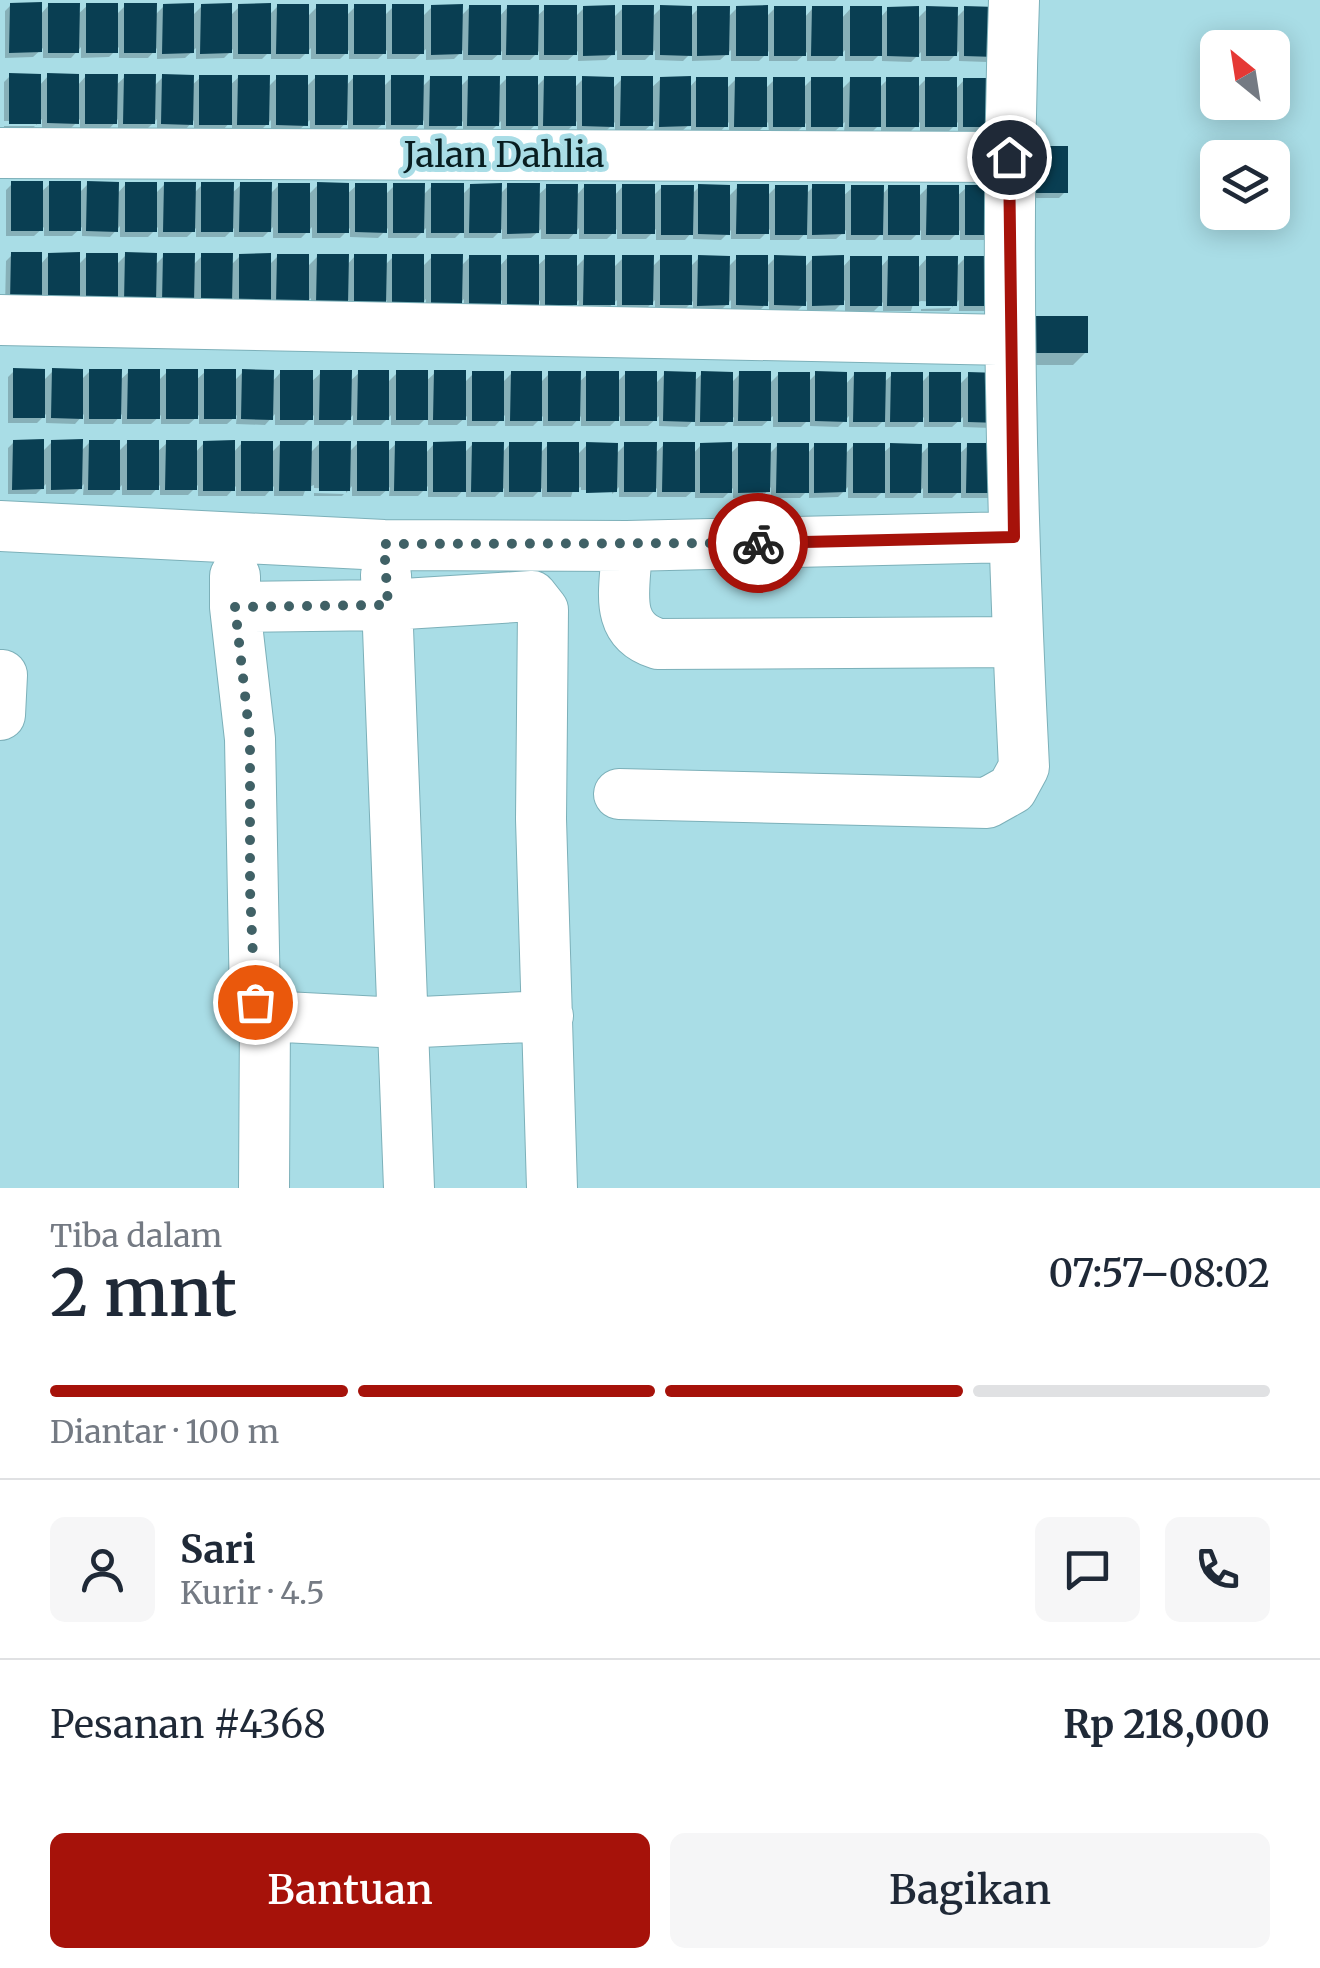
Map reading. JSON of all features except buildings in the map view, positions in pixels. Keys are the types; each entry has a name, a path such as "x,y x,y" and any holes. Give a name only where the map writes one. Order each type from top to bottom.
{"street":[{"path":"618,794 988,804 1012,789 1024,767 1010,340 1009,157 1014,0"},
{"name":"Jalan Dahlia","path":"0,153 1009,157"},
{"path":"0,320 1010,340"},
{"path":"0,526 384,544 627,546 1014,537"},
{"path":"235,536 235,607 250,739 252,992 265,1016 264,1188"},
{"path":"384,544 409,1188"},
{"path":"627,546 625,618 638,638 658,644 1018,642"},
{"path":"235,607 388,605 532,596 542,610 541,819 552,1188"},
{"path":"265,1016 400,1023 548,1016"}],"way so far":[{"path":"255,1002 250,739 235,607 388,605 384,544 758,543"}],"route":[{"path":"758,543 1014,537 1009,157"}]}
